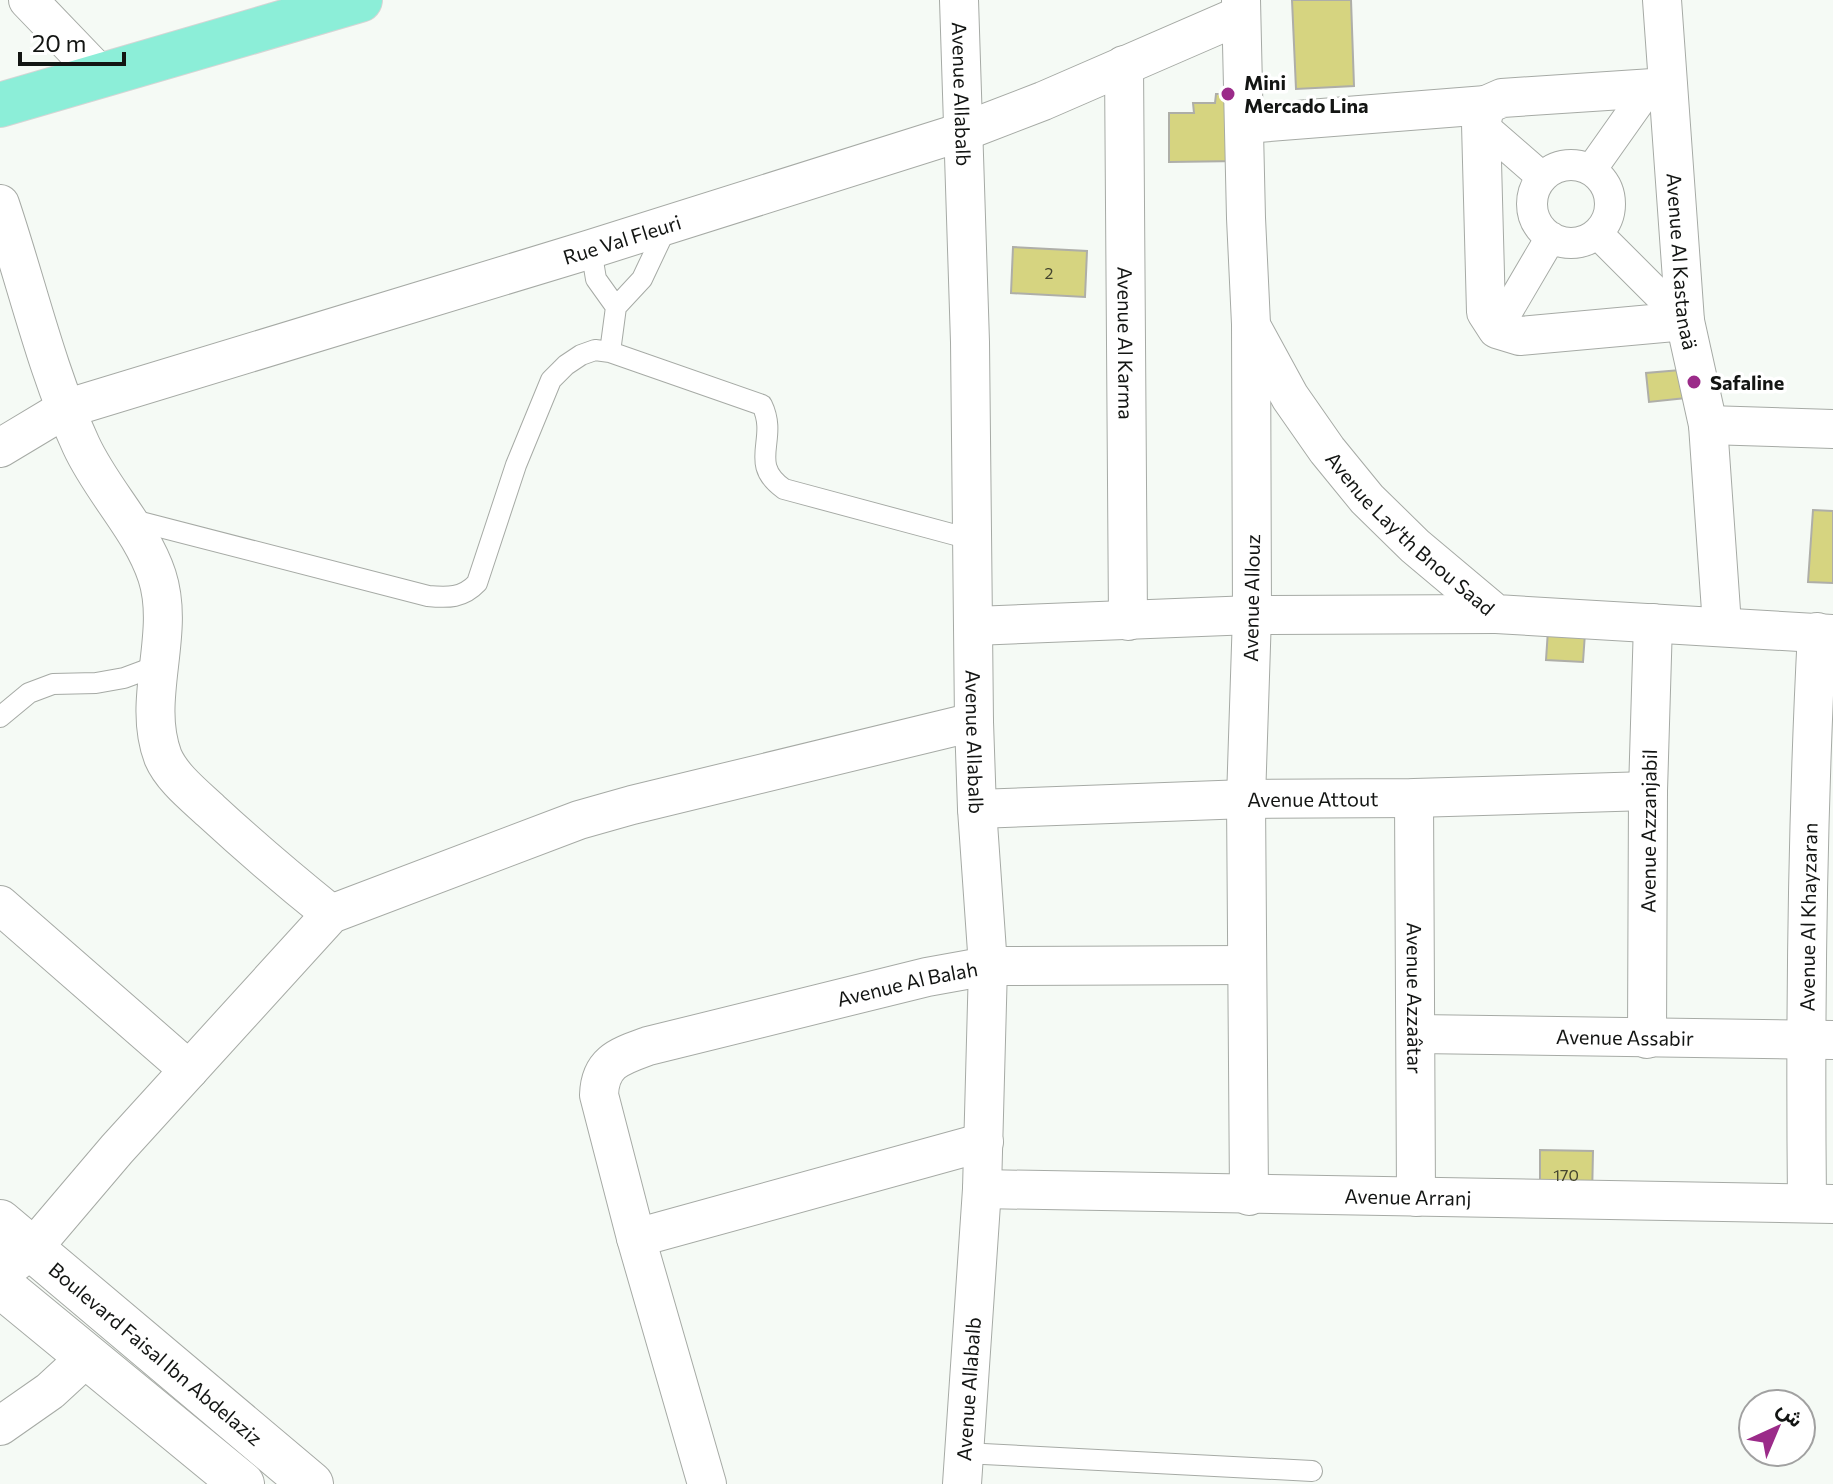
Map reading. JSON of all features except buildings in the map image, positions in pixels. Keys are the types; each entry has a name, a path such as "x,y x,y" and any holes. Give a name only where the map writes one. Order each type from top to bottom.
{"main road":[{"path":"0,105 360,0"},
{"name":"Boulevard Faisal Ibn Abdelaziz","path":"11,1248 311,1484"},
{"path":"0,1285 242,1484"}],"street":[{"path":"28,0 102,77"},
{"name":"Avenue Allabalb","path":"959,0 974,540 974,722 988,966 982,1189 963,1468"},
{"name":"Avenue Al Kastanaä","path":"1662,0 1659,87 1685,321 1708,425 1722,625"},
{"name":"Rue Val Fleuri","path":"0,448 65,409 965,131 1124,65 1241,8"},
{"name":"Avenue Allouz","path":"1241,8 1251,324 1252,615 1246,799 1249,1196"},
{"name":"Avenue Al Karma","path":"1124,65 1128,621"},
{"path":"1245,124 1484,114 1502,98 1659,87"},
{"path":"1591,170 1659,87"},
{"path":"1484,114 1542,177"},
{"path":"1484,114 1486,312 1497,329 1520,336 1685,321"},
{"path":"1560,166 1581,166 1591,170 1601,178 1610,200 1610,212 1597,233 1589,239 1570,243 1551,237 1537,223 1532,204 1537,185 1542,177 1560,166"},
{"path":"0,204 65,409 82,449 146,551 158,577 162,603 157,730 164,759 184,785 230,828 331,914"},
{"path":"1597,233 1685,321"},
{"path":"1497,329 1551,237"},
{"name":"Avenue Lay'th Bnou Saad","path":"1251,324 1290,397 1327,450 1367,499 1415,546 1496,614 1825,633"},
{"path":"1708,425 1833,429"},
{"path":"974,626 1252,615 1496,614"},
{"name":"Avenue Azzanjabil","path":"1647,1039 1648,791 1653,623"},
{"name":"Avenue Al Khayzaran","path":"1820,1204 1821,784 1825,633"},
{"path":"11,1248 189,1070 331,914 579,820 974,722"},
{"name":"Avenue Attout","path":"977,809 1246,799 1648,791"},
{"name":"Avenue Azzaâtar","path":"1414,798 1416,1197"},
{"path":"0,905 189,1070"},
{"name":"Avenue Al Balah","path":"636,1238 599,1095 600,1080 608,1066 620,1056 648,1046 902,982 988,966 1247,965"},
{"name":"Avenue Assabir","path":"1417,1034 1819,1040"},
{"path":"707,1484 636,1238 984,1142"},
{"name":"Avenue Arranj","path":"982,1189 1820,1204"},
{"path":"0,1426 50,1391 88,1356"}],"lane":[{"path":"610,352 616,307 642,279 668,224"},
{"path":"591,249 596,279 616,307"},
{"path":"126,518 428,596 457,597 477,583 516,465 551,380 566,365 595,350 610,352 762,405 769,419 764,465 775,483 784,489 974,540"},
{"path":"0,717 29,693 53,684 96,683 124,678 159,665"},
{"path":"963,1468 1312,1471"}],"place":[{"name":"Mini Mercado Lina","path":"1228,94"},
{"name":"Safaline","path":"1694,382"}]}
